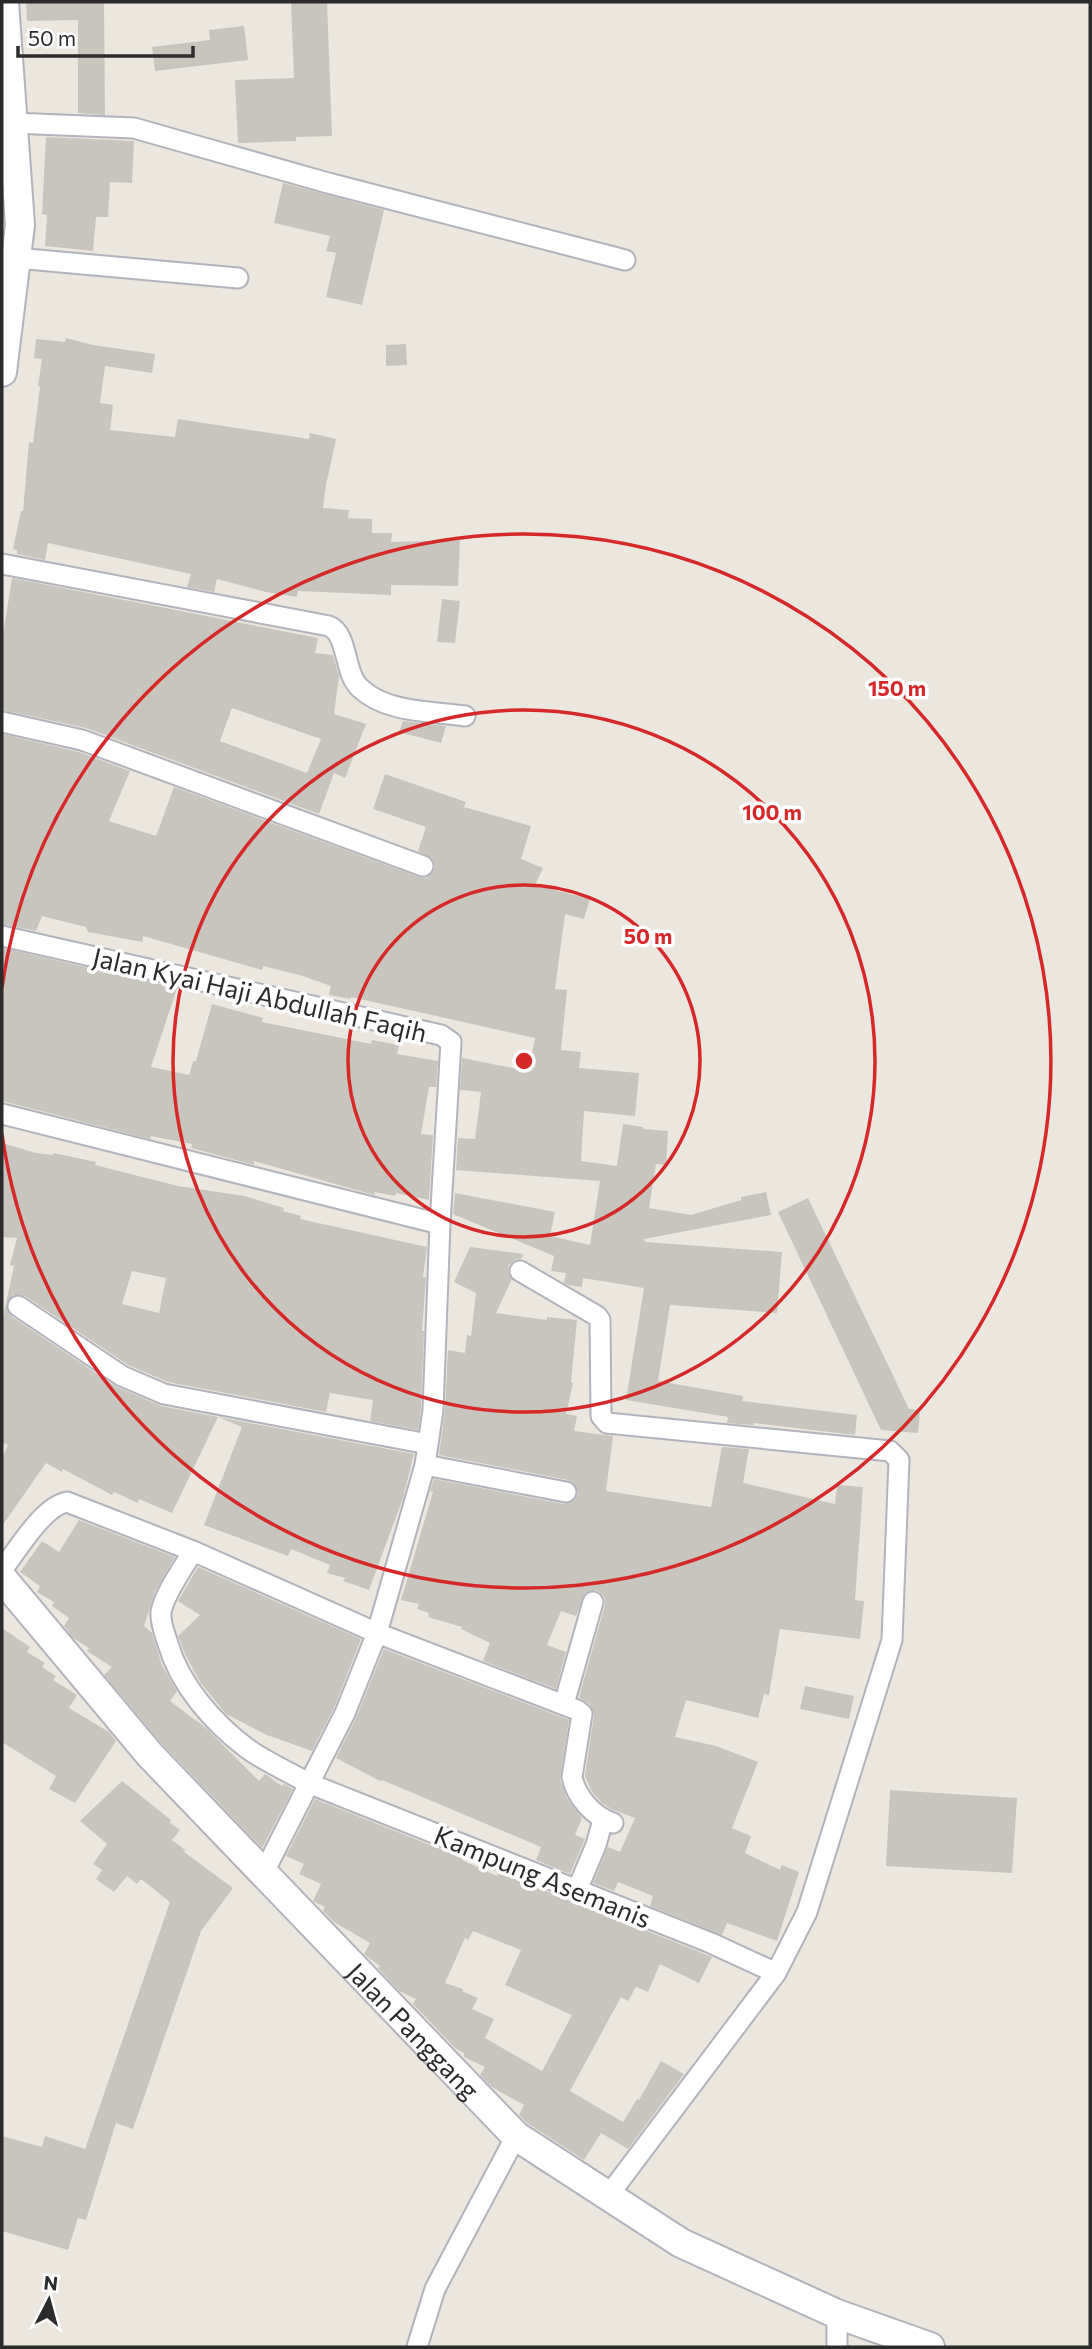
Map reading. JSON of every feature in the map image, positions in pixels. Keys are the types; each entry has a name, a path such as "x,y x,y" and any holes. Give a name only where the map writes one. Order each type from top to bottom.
{"main road":[{"path":"2,372 20,225 10,197 12,123 4,2"},
{"name":"Jalan Panggang","path":"2,1578 150,1755 516,2136 681,2243 837,2314 930,2347"}],"street":[{"path":"12,123 134,128 328,183 625,260"},
{"path":"16,258 238,278"},
{"path":"2,564 330,626 337,630 341,638 352,678 376,700 394,706 465,716"},
{"path":"2,722 82,740 423,866"},
{"name":"Jalan Kyai Haji Abdullah Faqih","path":"2,936 448,1038 451,1042 433,1410 425,1465 377,1633 345,1713 263,1874"},
{"path":"2,1114 440,1224"},
{"path":"520,1271 600,1320 601,1416 607,1423 890,1451 899,1460 892,1640 807,1912 776,1973 608,2196"},
{"path":"18,1307 122,1376 164,1394 428,1444"},
{"path":"425,1465 566,1492"},
{"path":"2,1570 45,1514 58,1504 67,1502 193,1550 377,1633 564,1704 582,1714 573,1783 586,1804 608,1821 577,1890"},
{"name":"Kampung Asemanis","path":"193,1550 161,1611 161,1620 173,1661 184,1680 218,1724 249,1750 309,1783 711,1943 776,1973"},
{"path":"564,1704 593,1602"},
{"path":"417,2347 435,2289 516,2136"},
{"path":"837,2314 837,2347"}],"building":[{"path":"26,2 104,2 105,115 78,113 78,20 27,21"},
{"path":"291,2 327,2 332,136 296,137 296,141 238,143 235,80 294,78"},
{"path":"244,26 248,60 155,71 152,47 210,40 209,30"},
{"path":"46,137 134,141 132,183 110,182 108,217 96,217 93,251 45,246 47,215 42,214"},
{"path":"283,183 384,210 362,305 326,297 336,253 326,251 330,236 274,223"},
{"path":"66,338 93,345 155,354 152,373 105,366 100,403 113,405 110,430 175,437 178,419 309,439 310,433 336,439 323,508 349,510 348,518 372,519 372,533 392,533 391,542 460,540 458,586 391,585 391,595 298,591 297,597 217,579 214,592 187,587 191,574 48,543 45,560 17,554 17,550 13,549 23,511 29,442 33,443 40,387 42,359 34,358 36,339 65,342"},
{"path":"406,344 407,365 386,366 386,345"},
{"path":"12,578 318,638 315,653 333,655 339,676 334,714 366,724 345,778 334,773 319,814 86,728 2,710 2,641","holes":["232,708 321,739 307,773 220,741"]},
{"path":"442,599 460,601 455,643 437,642"},
{"path":"403,721 446,726 441,743 399,732"},
{"path":"2,734 79,752 130,771 109,821 156,836 174,787 426,878 434,871 435,865 432,858 418,851 426,827 373,809 385,774 466,802 464,807 531,826 521,859 543,868 535,885 590,899 584,919 565,914 555,989 567,990 561,1050 581,1052 579,1068 639,1073 635,1116 584,1111 581,1161 617,1166 623,1124 668,1131 666,1165 656,1164 649,1208 691,1215 741,1200 741,1197 766,1192 771,1215 644,1239 645,1242 782,1252 777,1313 670,1305 658,1381 743,1396 742,1401 857,1415 855,1435 754,1423 727,1423 728,1417 626,1400 644,1288 583,1278 582,1287 568,1285 564,1283 566,1273 551,1271 554,1256 453,1214 455,1193 555,1212 550,1236 590,1245 600,1181 456,1170 458,1138 475,1139 481,1092 460,1090 462,1058 528,1071 535,1038 351,997 329,995 331,986 303,976 263,966 262,970 143,936 142,942 88,932 86,927 42,916 36,931 2,924"},
{"path":"2,948 177,988 151,1067 189,1075 193,1061 196,1061 212,1004 263,1018 262,1022 371,1044 372,1040 399,1045 397,1054 438,1061 436,1087 429,1087 421,1134 433,1135 429,1200 396,1193 395,1196 375,1192 374,1195 254,1161 254,1165 191,1148 192,1144 151,1136 150,1139 2,1101"},
{"path":"2,1143 36,1153 53,1153 96,1162 95,1165 178,1186 244,1196 284,1208 283,1211 301,1216 300,1219 427,1247 423,1277 426,1277 418,1430 370,1421 373,1400 330,1393 326,1412 168,1382 128,1365 25,1296 13,1295 6,1304 11,1316 115,1386 161,1406 218,1417 172,1513 139,1499 138,1503 114,1492 112,1495 46,1463 2,1526 2,1458 8,1445 2,1442 2,1322 14,1266 10,1265 17,1238 2,1237","holes":["132,1271 166,1278 159,1313 122,1304"]},
{"path":"808,1198 909,1409 920,1410 918,1433 881,1430 778,1212"},
{"path":"470,1247 524,1254 521,1259 509,1265 508,1272 512,1279 496,1313 547,1320 547,1317 577,1320 573,1383 566,1414 577,1416 574,1431 613,1436 606,1491 711,1507 722,1447 749,1449 743,1483 835,1504 837,1485 863,1487 855,1600 864,1601 860,1639 780,1629 769,1695 764,1694 758,1718 686,1700 675,1737 716,1746 758,1762 732,1828 751,1836 745,1853 780,1870 782,1865 799,1872 777,1941 727,1923 722,1935 650,1906 653,1896 618,1882 614,1891 593,1883 608,1847 620,1852 635,1818 601,1802 592,1792 585,1776 594,1715 590,1705 579,1697 605,1605 605,1598 601,1593 596,1590 585,1593 576,1616 561,1611 547,1645 566,1652 556,1689 483,1661 490,1643 461,1629 462,1627 428,1617 429,1613 417,1609 419,1604 401,1600 433,1492 430,1491 434,1479 564,1504 575,1500 578,1494 574,1483 568,1480 439,1455 445,1411 448,1350 465,1353 467,1335 471,1336 476,1293 454,1282"},
{"path":"218,1417 414,1454 403,1498 369,1590 343,1581 345,1578 327,1573 330,1565 291,1549 288,1556 204,1525 242,1427"},
{"path":"79,1520 175,1557 155,1592 144,1626 152,1633 162,1665 177,1691 170,1701 206,1728 259,1781 265,1774 282,1786 284,1784 293,1789 262,1848 162,1744 104,1675 112,1667 73,1638 64,1626 69,1618 52,1606 54,1602 37,1592 40,1586 20,1572 42,1541 59,1552"},
{"path":"198,1567 361,1639 334,1708 312,1751 267,1735 226,1714 200,1682 178,1636 200,1615 178,1601"},
{"path":"2,1628 30,1647 27,1652 45,1663 42,1667 56,1676 53,1680 77,1695 69,1708 109,1732 116,1741 75,1803 49,1789 56,1776 2,1742"},
{"path":"384,1649 569,1720 560,1780 567,1798 582,1818 575,1835 585,1839 570,1874 536,1860 541,1847 380,1781 336,1758 356,1718"},
{"path":"805,1686 854,1696 849,1719 800,1709"},
{"path":"122,1781 180,1830 172,1840 185,1850 184,1852 233,1888 201,1931 133,2129 116,2123 86,2220 78,2218 68,2250 2,2231 2,2136 42,2147 45,2136 85,2149 170,1902 141,1879 137,1884 127,1876 114,1892 96,1879 102,1870 93,1864 107,1844 80,1821"},
{"path":"890,1790 1017,1798 1012,1873 886,1866"},
{"path":"315,1799 463,1858 462,1860 497,1876 498,1874 525,1882 712,1957 699,1983 660,1964 648,1992 636,1987 628,2001 621,1997 570,2091 623,2122 661,2061 684,2074 628,2149 601,2133 584,2160 519,2115 524,2105 492,2087 480,2075 485,2067 464,2057 464,2053 455,2048 413,2004 416,1999 399,1991 378,1968 380,1966 364,1954 370,1943 334,1922 323,1911 325,1907 313,1901 321,1884 299,1874 304,1864 286,1856","holes":["473,1931 521,1950 505,1985 572,2015 542,2071 485,2038 494,2019 472,2009 478,1998 445,1983 465,1938 468,1940"]}]}
